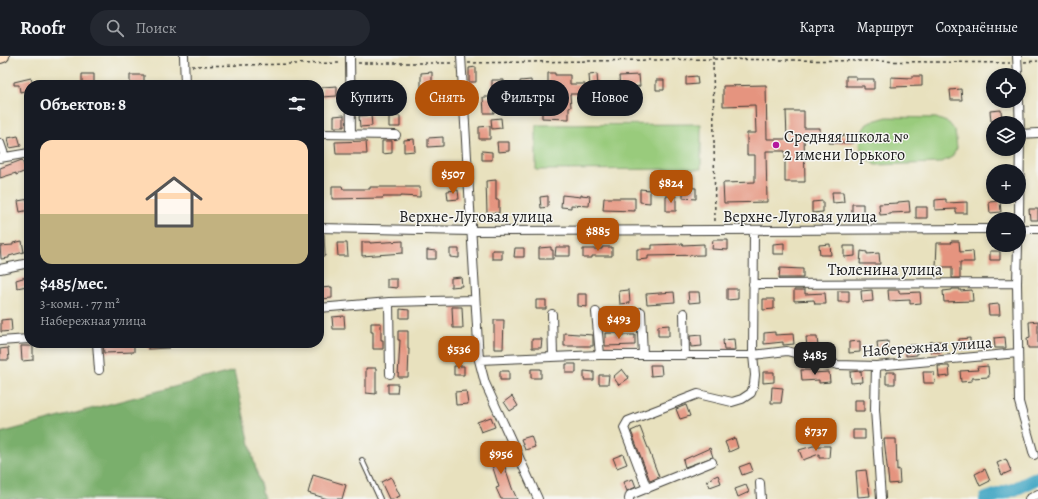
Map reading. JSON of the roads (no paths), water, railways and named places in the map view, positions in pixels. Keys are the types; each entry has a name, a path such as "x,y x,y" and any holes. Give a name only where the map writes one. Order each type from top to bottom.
{"street":[{"path":"184,56 185,80"},
{"path":"350,59 351,134"},
{"path":"462,59 479,360 485,384 538,499"},
{"path":"1026,134 1038,133"},
{"path":"324,134 396,135"},
{"path":"0,143 2,158 24,154"},
{"path":"1019,212 1020,156"},
{"name":"Верхне-Луговая улица","path":"324,228 472,231 986,229"},
{"path":"1026,229 1038,229"},
{"path":"647,489 624,428 628,421 698,394 732,402 742,400 751,393 755,375 753,355 754,230"},
{"path":"1018,252 1019,402 1034,455"},
{"path":"0,269 24,264"},
{"name":"Тюленина улица","path":"753,284 1017,283"},
{"path":"324,308 389,302 475,300"},
{"path":"389,302 390,374"},
{"path":"596,312 600,355"},
{"path":"641,312 643,355"},
{"path":"684,313 685,355"},
{"path":"552,314 553,357"},
{"path":"0,340 24,339"},
{"path":"97,348 98,370"},
{"name":"Набережная улица","path":"479,360 600,355 753,355 787,351 838,365 876,366 1018,354"},
{"path":"876,366 875,409 881,499"},
{"path":"629,499 630,495 712,462"},
{"path":"760,483 761,499"},
{"path":"1029,499 1038,494"}],"lane":[{"path":"362,460 380,499"}],"waterway":[{"path":"986,499 1015,489 1038,478"}],"place":[{"name":"Средняя школа № 2 имени Горького","path":"776,145"}]}
